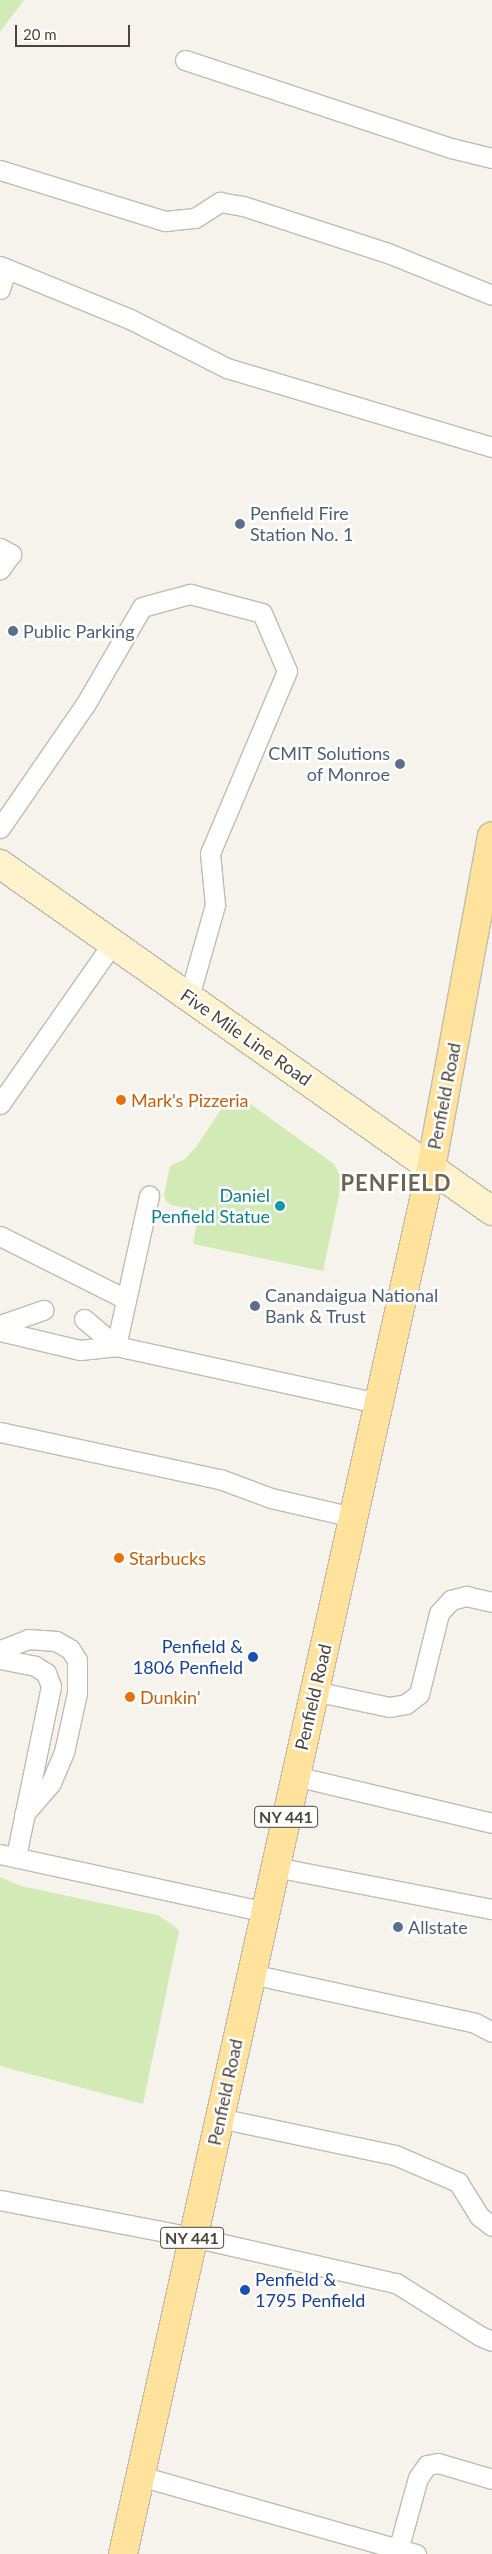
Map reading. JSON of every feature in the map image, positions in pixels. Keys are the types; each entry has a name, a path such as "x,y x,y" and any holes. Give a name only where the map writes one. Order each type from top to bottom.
{"main road":[{"name":"Penfield Road","path":"123,2554 431,1168 492,837"},
{"name":"Five Mile Line Road","path":"0,864 492,1211"}],"lane":[{"path":"185,60 451,148 492,158"},
{"path":"0,170 165,221 195,218 220,202 244,206 388,254 492,295"},
{"path":"0,289 3,267 130,319 227,368 492,447"},
{"path":"0,548 10,554 0,569"},
{"path":"0,828 85,705 142,607 190,594 262,613 287,671 210,854 215,904 189,997"},
{"path":"0,1104 112,944"},
{"path":"116,1346 149,1196"},
{"path":"0,1236 126,1299"},
{"path":"0,1325 44,1310"},
{"path":"84,1319 116,1346"},
{"path":"0,1331 80,1350 116,1346 378,1403"},
{"path":"0,1432 220,1479 272,1498 353,1517"},
{"path":"314,1690 389,1707 406,1704 420,1694 439,1613 451,1600 466,1596 492,1602"},
{"path":"0,1650 28,1639 56,1641 70,1650 77,1660 77,1693 64,1752 51,1783 24,1814"},
{"path":"0,1659 35,1666 46,1673 51,1686 24,1814 8,1855 265,1912"},
{"path":"295,1776 492,1823"},
{"path":"275,1867 492,1909"},
{"path":"251,1974 475,2023 492,2032"},
{"path":"219,2118 395,2155 458,2182 479,2216 492,2226"},
{"path":"0,2200 193,2237 396,2283 480,2336 492,2341"},
{"path":"140,2476 404,2552 418,2478 427,2465 438,2463 492,2479"}],"green space":[{"path":"0,0 24,0 0,32"},
{"path":"230,1096 243,1099 334,1164 340,1175 340,1191 323,1271 193,1244 199,1211 171,1205 166,1201 164,1195 170,1166 185,1159 196,1147"},
{"path":"0,1877 21,1886 157,1915 179,1931 143,2104 0,2066"}],"place":[{"name":"Penfield Fire Station No. 1","path":"240,524"},
{"name":"Public Parking","path":"13,631"},
{"name":"CMIT Solutions of Monroe","path":"400,764"},
{"name":"Mark's Pizzeria","path":"121,1100"},
{"name":"Daniel Penfield Statue","path":"280,1206"},
{"name":"Canandaigua National Bank & Trust","path":"255,1306"},
{"name":"Starbucks","path":"119,1558"},
{"name":"Penfield & 1806 Penfield","path":"253,1657"},
{"name":"Dunkin'","path":"130,1697"},
{"name":"Allstate","path":"398,1927"},
{"name":"Penfield & 1795 Penfield","path":"245,2290"}],"district":[{"name":"PENFIELD","path":"396,1183"}]}
